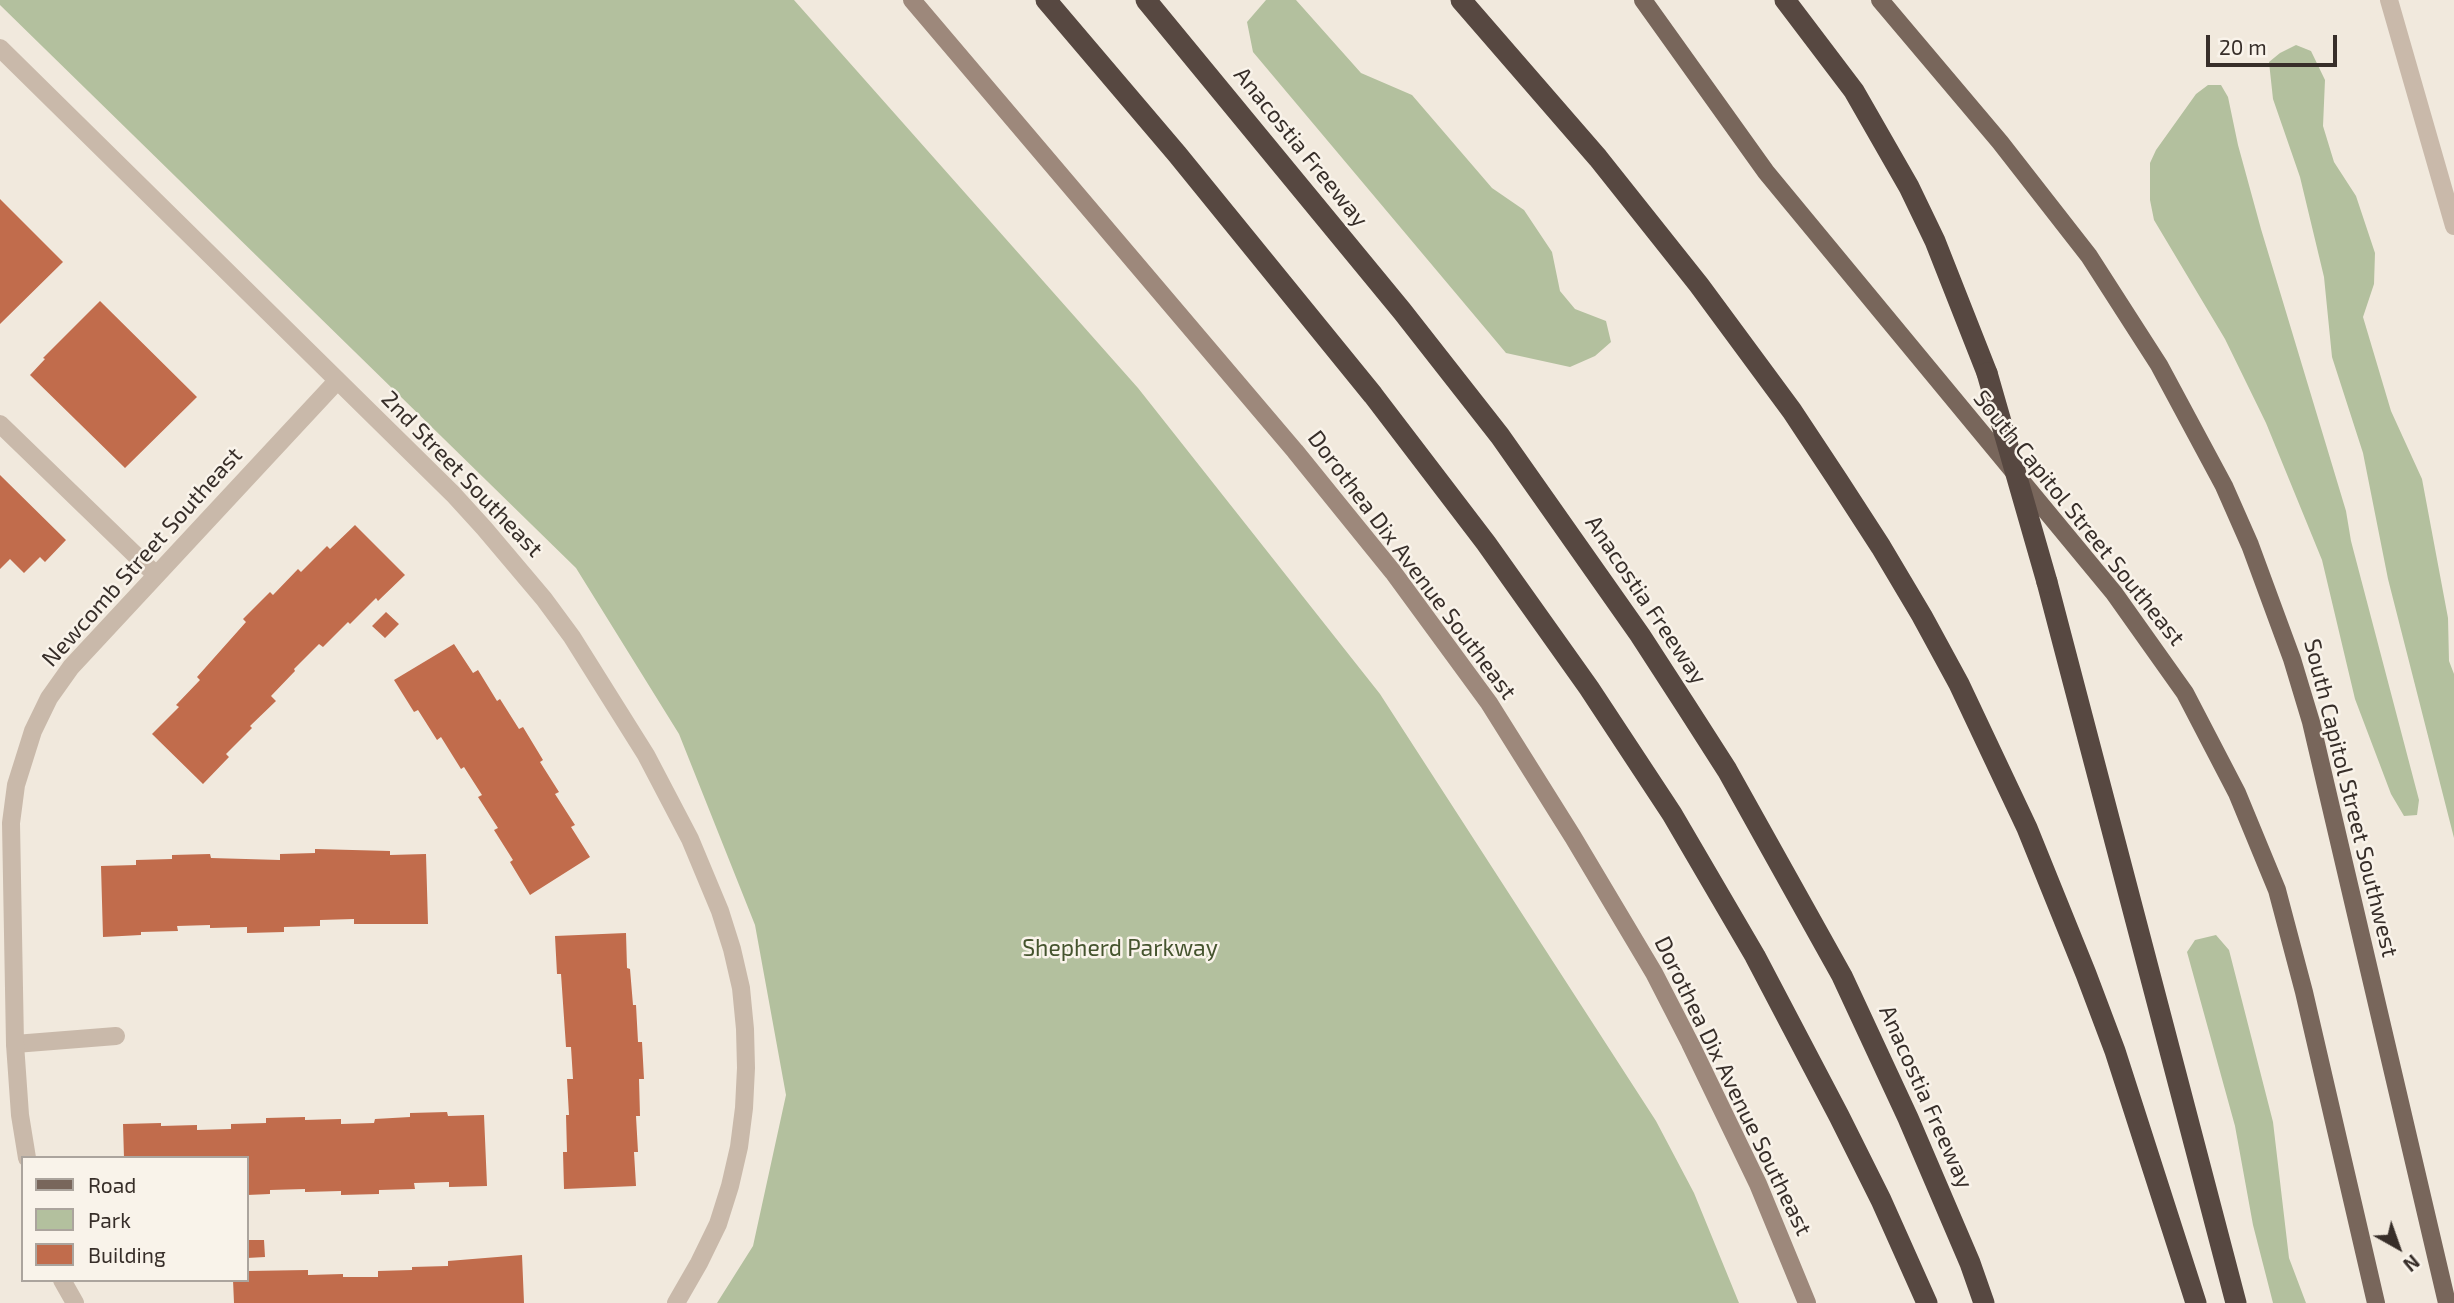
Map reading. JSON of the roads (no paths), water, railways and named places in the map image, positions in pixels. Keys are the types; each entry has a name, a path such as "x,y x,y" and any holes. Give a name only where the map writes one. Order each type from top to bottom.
{"highway":[{"path":"1046,0 1177,154 1373,396 1486,543 1581,677 1672,814 1755,956 1869,1176 1927,1303"},
{"name":"Anacostia Freeway","path":"1146,0 1402,311 1500,436 1640,635 1693,717 1746,803 1842,975 1913,1130 1970,1263 1984,1303"},
{"path":"1461,0 1598,158 1707,295 1837,479 1922,616 1959,684 2010,791 2067,926 2115,1051 2196,1303"},
{"path":"1785,0 1854,91 1902,175 1935,241 1987,373 2047,582 2236,1303"}],"main road":[{"name":"Dorothea Dix Avenue Southeast","path":"912,0 1295,451 1393,572 1489,704 1654,974 1758,1184 1807,1303"},
{"name":"South Capitol Street Southeast","path":"1643,0 1766,172 2113,593 2185,693 2237,793 2277,890 2304,992 2376,1303"},
{"name":"South Capitol Street Southwest","path":"1880,0 2000,142 2089,256 2159,365 2224,486 2250,545 2292,659 2311,722 2447,1303"}],"street":[{"path":"2389,0 2454,226"},
{"name":"2nd Street Southeast","path":"0,48 453,494 515,563 572,637 623,715 690,839 720,911 733,950 741,988 745,1029 744,1108 730,1186 709,1244 676,1303"},
{"name":"Newcomb Street Southeast","path":"27,1156 20,1115 6,912 13,804 20,767 33,731 49,698 71,667 337,380"},
{"path":"0,424 156,575"},
{"path":"15,1044 116,1036"},
{"path":"63,1282 75,1303"}],"park label":[{"name":"Shepherd Parkway","path":"1120,948"}]}
